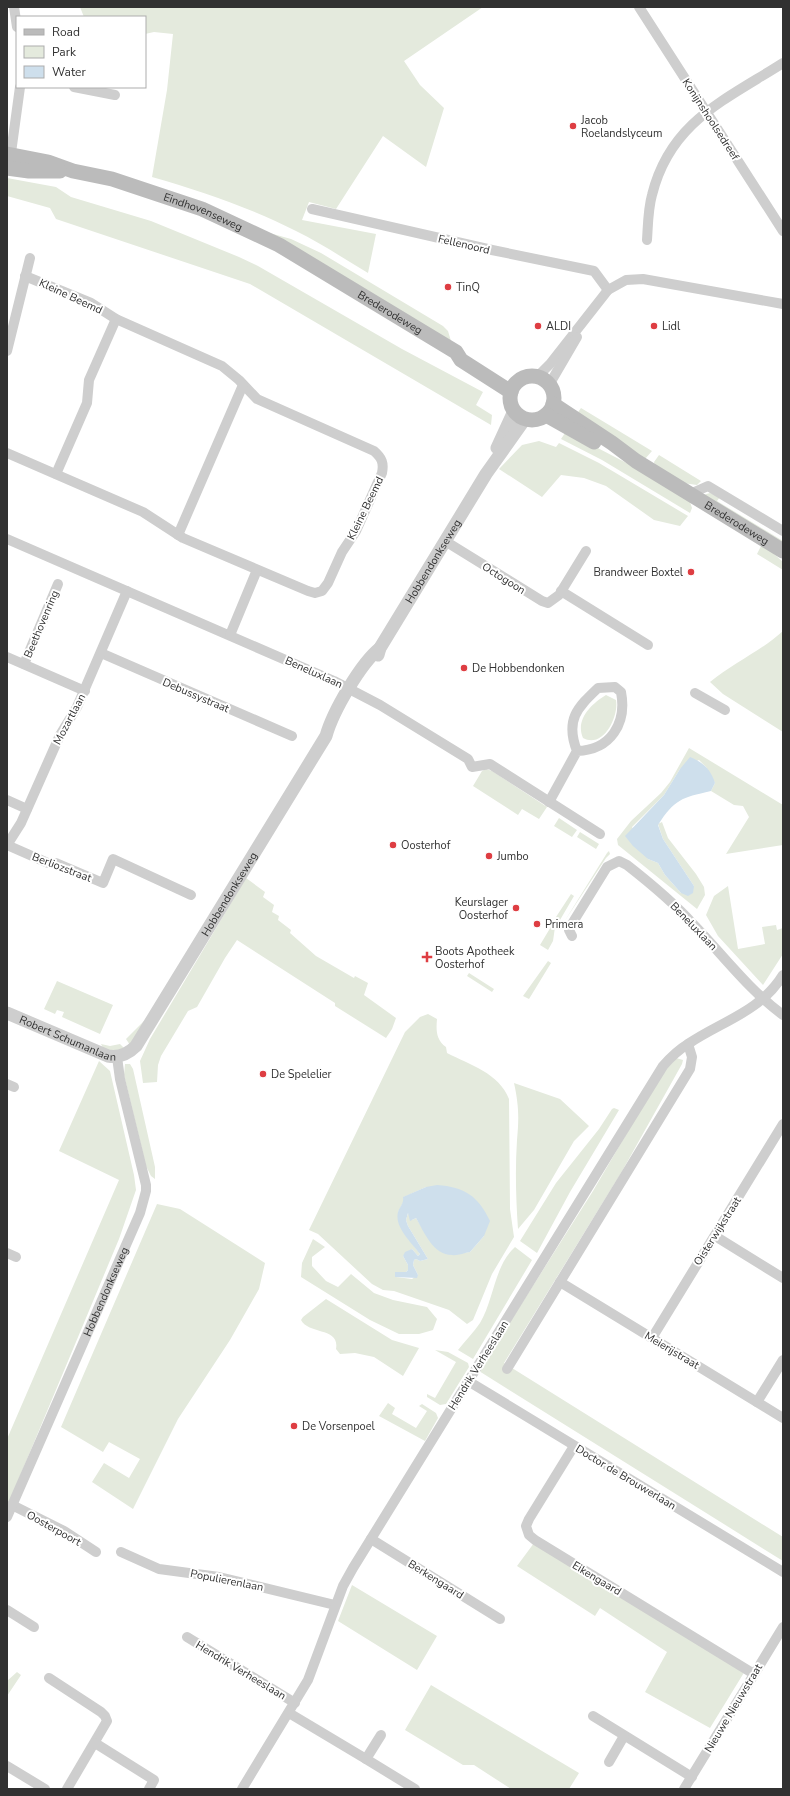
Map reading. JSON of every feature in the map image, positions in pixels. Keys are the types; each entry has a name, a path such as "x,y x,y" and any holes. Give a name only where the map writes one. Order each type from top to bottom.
{"main road":[{"name":"Eindhovenseweg","path":"9,161 48,162 73,171 112,179 202,209 279,245 326,272"},
{"name":"Brederodeweg","path":"326,272 456,352 466,352 514,387"},
{"path":"530,376 543,381 553,393 550,410 536,420 519,415 510,398 514,387 530,376"},
{"name":"Brederodeweg","path":"550,410 618,456 636,461 783,551"}],"street":[{"path":"14,7 16,20"},
{"name":"Konijnshoolsedreef","path":"641,8 783,231"},
{"path":"646,240 652,196 657,177 668,154 677,142 688,128 707,112 783,63"},
{"path":"9,161 11,128 20,88"},
{"path":"79,88 115,95"},
{"name":"Fellenoord","path":"312,209 492,250 594,271 608,290"},
{"path":"7,351 30,258"},
{"name":"Kleine Beemd","path":"7,453 143,512 178,535 257,570 315,593 322,591 328,583 342,552 356,531 382,473 383,467 382,460 374,451 257,399 222,366 116,319 91,303 26,276"},
{"path":"543,381 550,364 608,290 626,280 642,279 783,304"},
{"name":"Kleine Beemd","path":"56,474 87,403 89,380 116,319"},
{"path":"543,381 573,345 584,321"},
{"path":"178,535 243,385"},
{"name":"Hobbendonkseweg","path":"130,1052 144,1033 326,736 337,726 354,691 376,661 380,648 486,474 519,415"},
{"name":"Brederodeweg","path":"690,494 708,486 783,531"},
{"name":"Beneluxlaan","path":"7,539 230,635 354,691 468,759 472,767 490,764 600,834"},
{"name":"Octogoon","path":"445,542 542,601 548,603 554,600 562,591 586,551"},
{"path":"230,635 257,570"},
{"name":"Beethovenring","path":"24,664 58,584"},
{"name":"Mozartlaan","path":"7,845 28,809 60,735 78,707 128,591"},
{"path":"562,591 648,646"},
{"name":"Debussystraat","path":"101,653 292,736"},
{"name":"Beethovenring","path":"7,657 85,691"},
{"path":"549,802 577,751 572,738 572,725 578,707 598,688 615,687 621,692 624,706 617,729 604,744 588,751 577,751"},
{"path":"696,694 725,710"},
{"path":"7,800 28,809"},
{"name":"Berliozstraat","path":"7,845 48,863 56,862 102,883 113,859 191,895"},
{"name":"Beneluxlaan","path":"572,936 569,930 570,926 607,867 619,861 627,865 672,903 762,999"},
{"name":"Hendrik Verheeslaan","path":"242,1789 308,1680 343,1586 468,1380 659,1072 675,1054 688,1044 744,1013 762,999 783,975"},
{"path":"762,999 783,1015"},
{"name":"Robert Schumanlaan","path":"7,1013 98,1054 117,1057 130,1052"},
{"path":"507,1369 690,1069 692,1057 688,1044"},
{"name":"Hobbendonkseweg","path":"7,1517 140,1213 146,1191 120,1079 117,1057"},
{"name":"Oisterwijkstraat","path":"652,1338 781,1130"},
{"path":"714,1236 783,1278"},
{"name":"Meierijstraat","path":"560,1282 783,1418"},
{"path":"757,1402 783,1360"},
{"name":"Doctor de Brouwerlaan","path":"468,1380 783,1572"},
{"name":"Eikengaard","path":"574,1446 529,1519 526,1526 529,1535 754,1674"},
{"name":"Oosterpoort","path":"12,1505 64,1531 96,1552"},
{"name":"Berkengaard","path":"371,1539 500,1619"},
{"name":"Populierenlaan","path":"121,1552 159,1569 220,1577 335,1605"},
{"path":"7,1610 34,1627"},
{"name":"Nieuwe Nieuwstraat","path":"684,1789 783,1626"},
{"name":"Hendrik Verheeslaan","path":"187,1637 295,1703"},
{"path":"49,1678 105,1716 107,1721 66,1789"},
{"path":"289,1712 415,1789"},
{"path":"593,1716 692,1776"},
{"path":"366,1759 381,1734"},
{"path":"609,1762 624,1736"},
{"path":"95,1743 154,1780 149,1789"},
{"path":"7,1766 45,1789"}],"green space":[{"path":"80,7 483,7 404,61 420,85 444,108 426,167 383,136 336,209 309,202 302,220 376,234 368,273 305,236 244,207 152,177 167,90 173,34 154,32 146,34 146,16 84,16"},
{"path":"7,178 56,187 71,197 151,221 258,266 402,349 483,392 476,405 492,415 491,425 250,284 56,219 50,208 7,196"},
{"path":"266,232 291,239 321,253 443,326 448,331 451,341"},
{"path":"581,408 652,451 645,459 576,415"},
{"path":"567,430 590,444 642,471 690,502 692,508 690,513 602,460 561,439"},
{"path":"539,441 556,447 559,443 599,463 688,516 680,526 654,520 606,486 584,478 561,475 542,497 499,469 522,445"},
{"path":"659,455 701,481 697,485 683,483 655,466 654,462"},
{"path":"710,493 720,497 717,501 783,541 783,544 703,495"},
{"path":"764,545 783,562 783,570 757,554 761,546"},
{"path":"783,631 783,732 723,694 710,682 766,645"},
{"path":"606,695 616,700 615,715 608,730 597,739 590,740 583,738 581,725 586,713 595,703"},
{"path":"689,748 783,805 783,845 726,854 749,817 743,806 734,805 711,791 715,783 706,767 699,760 680,769 664,795 632,827 648,859 658,863 665,875 681,893 694,886 663,839 658,824 662,822 668,838 696,874 704,887 705,895 697,909 618,845 617,839 631,821 661,793 670,782"},
{"path":"486,769 492,771 547,807 539,819 522,809 518,815 473,786 482,771"},
{"path":"559,818 577,830 572,837 554,826"},
{"path":"580,832 599,844 596,849 577,837"},
{"path":"609,851 610,854 564,922 607,853"},
{"path":"246,878 265,892 263,897 274,905 272,912 279,916 278,920 291,930 290,933 316,956 354,978 355,976 368,983 364,995 396,1018 392,1029 386,1038 335,1006 335,1003 237,940 197,1007 188,1011 161,1056 158,1065 157,1082 143,1083 140,1061 150,1039"},
{"path":"728,886 738,949 765,944 762,927 776,925 777,930 783,928 783,954 763,985 718,936 706,915 714,896"},
{"path":"571,894 574,896 560,920 556,917"},
{"path":"552,925 555,927 553,941 548,950 540,945"},
{"path":"548,961 551,963 529,999 523,996"},
{"path":"469,973 494,989 492,992 467,976"},
{"path":"57,981 113,1005 100,1034 62,1017 64,1012 57,1010 55,1014 44,1009"},
{"path":"428,1014 437,1019 438,1038 446,1047 447,1053 491,1076 504,1090 509,1099 510,1209 514,1237 492,1274 473,1320 467,1324 449,1310 394,1291 383,1290 372,1284 318,1234 309,1230 405,1032 420,1017","holes":["426,1187 484,1236 470,1252 461,1253 424,1231 416,1218 412,1220 408,1213 406,1220 408,1226 428,1259 420,1261 416,1259 414,1260 413,1265 418,1275 412,1279 396,1277 395,1272 406,1272 408,1270 408,1265 403,1256 412,1249 418,1256 420,1254 405,1234 398,1212 404,1201 404,1197"]},
{"path":"145,1020 130,1045 126,1039"},
{"path":"101,1044 110,1046 120,1044 124,1048 118,1051 104,1050"},
{"path":"676,1058 683,1060 682,1064 621,1173 504,1363 783,1537 783,1561 479,1371 593,1191 662,1073"},
{"path":"99,1061 110,1071 134,1175 136,1190 119,1239 7,1507 7,1439 119,1180 59,1151"},
{"path":"125,1064 130,1064 133,1069 155,1167 155,1179 151,1176 146,1166 124,1075"},
{"path":"514,1083 560,1099 589,1126 574,1141 534,1210 518,1229 516,1151 518,1112"},
{"path":"614,1108 619,1110 570,1192 537,1253 520,1241 556,1183"},
{"path":"157,1204 180,1209 265,1263 259,1289 230,1340 178,1419 133,1509 92,1482 104,1463 129,1478 140,1459 109,1442 103,1452 61,1427"},
{"path":"313,1239 325,1247 312,1257 312,1266 326,1281 338,1287 351,1274 374,1293 393,1300 427,1307 437,1319 433,1330 419,1334 399,1334 370,1320 301,1277 302,1263"},
{"path":"515,1247 532,1260 473,1359 458,1350 475,1330 485,1314 498,1273 508,1255"},
{"path":"326,1299 392,1340 419,1348 403,1376 374,1357 355,1353 340,1354 336,1349 336,1342 333,1337 305,1325 301,1320 303,1317"},
{"path":"435,1350 448,1352 468,1363 469,1367 446,1404 440,1405 427,1397 427,1394 435,1398 456,1362"},
{"path":"388,1403 395,1408 392,1414 416,1428 427,1411 419,1406 422,1404 436,1413 438,1418 425,1441 379,1416"},
{"path":"534,1543 745,1671 710,1728 645,1692 667,1652 600,1608 595,1616 517,1566"},
{"path":"352,1585 437,1636 417,1670 338,1621"},
{"path":"17,1672 21,1675 7,1696 7,1681"},
{"path":"431,1685 579,1773 569,1789 511,1789 474,1765 463,1765 405,1730"}],"water":[{"path":"690,757 699,761 706,767 715,783 711,791 686,798 674,805 658,825 663,839 694,886 693,893 688,896 681,893 665,875 658,863 648,859 633,846 625,836 664,795 680,769"},
{"path":"437,1185 455,1188 470,1194 481,1205 490,1221 484,1236 470,1252 456,1255 445,1254 434,1247 416,1218 410,1221 408,1213 406,1220 408,1226 428,1259 420,1261 416,1259 414,1260 413,1265 418,1275 417,1278 395,1277 395,1272 406,1272 408,1270 408,1265 403,1256 405,1252 412,1249 418,1256 420,1254 404,1234 397,1218 403,1197 426,1187"}],"place":[{"name":"Jacob Roelandslyceum","path":"573,126"},
{"name":"TinQ","path":"448,287"},
{"name":"ALDI","path":"538,326"},
{"name":"Lidl","path":"654,326"},
{"name":"Brandweer Boxtel","path":"691,572"},
{"name":"De Hobbendonken","path":"464,668"},
{"name":"Oosterhof","path":"393,845"},
{"name":"Jumbo","path":"489,856"},
{"name":"Keurslager Oosterhof","path":"516,908"},
{"name":"Primera","path":"537,924"},
{"name":"Boots Apotheek Oosterhof","path":"427,957"},
{"name":"De Spelelier","path":"263,1074"},
{"name":"De Vorsenpoel","path":"294,1426"}]}
